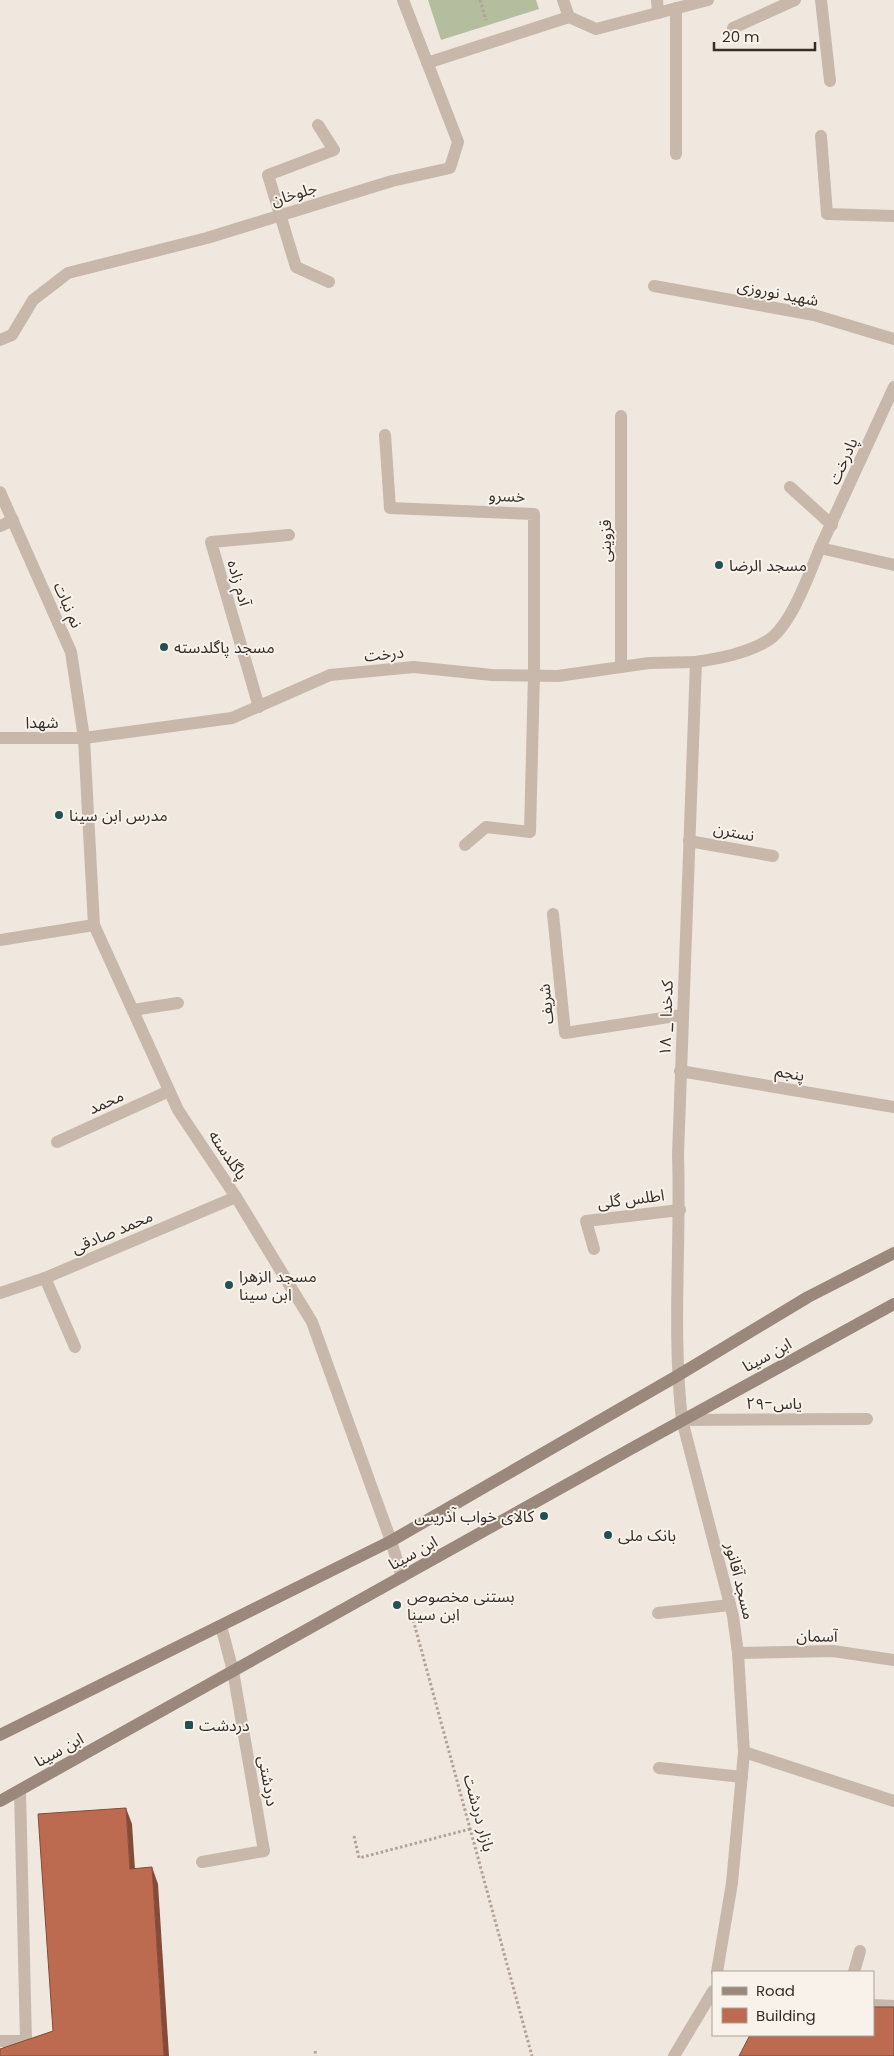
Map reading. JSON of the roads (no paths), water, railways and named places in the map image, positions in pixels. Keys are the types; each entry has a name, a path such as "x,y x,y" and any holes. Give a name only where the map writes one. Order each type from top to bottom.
{"main road":[{"name":"ابن سینا","path":"0,1735 392,1541 677,1376 808,1297 894,1253"},
{"name":"ابن سینا","path":"0,1801 682,1420 894,1304"}],"street":[{"name":"جلوخان","path":"0,340 12,335 33,300 68,273 207,238 392,181 450,168 458,142 403,0"},
{"path":"562,0 569,17"},
{"path":"427,62 569,17 596,29 658,6 676,8 708,0"},
{"path":"733,28 795,0"},
{"path":"821,0 830,81"},
{"path":"676,8 676,154"},
{"path":"318,125 334,150 268,175 296,267 329,282"},
{"path":"821,136 827,214 894,216"},
{"name":"شهید نوروزی","path":"654,286 814,315 894,339"},
{"name":"پادرخت","path":"696,662 734,655 768,641 789,617 894,387"},
{"name":"قزوینی","path":"621,416 621,667"},
{"name":"خسرو","path":"385,435 390,508 534,514 534,675"},
{"path":"790,487 832,525"},
{"name":"نم نبات","path":"0,492 71,652 84,738"},
{"path":"0,526 13,520"},
{"name":"آدم زاده","path":"259,707 211,542 289,535"},
{"path":"820,548 894,565"},
{"name":"درخت","path":"84,738 232,718 330,675 414,667 492,675 558,676 649,663 696,662"},
{"name":"۱۸ _ کدخدا","path":"677,1376 680,1071 696,662"},
{"path":"465,845 486,827 530,832 534,675"},
{"name":"شهدا","path":"0,738 84,738"},
{"name":"پاگلدسته","path":"84,738 94,925 178,1110 236,1197 312,1322 392,1541 402,1577"},
{"name":"نسترن","path":"689,841 773,856"},
{"name":"شریف","path":"553,914 565,1032 682,1015"},
{"path":"0,940 94,925"},
{"path":"133,1010 178,1003"},
{"name":"پنجم","path":"680,1071 894,1107"},
{"name":"محمد","path":"57,1142 169,1092"},
{"name":"محمد صادقی","path":"1,1290 45,1278 236,1197"},
{"name":"اطلس گلی","path":"594,1250 586,1221 680,1210"},
{"path":"45,1278 75,1347"},
{"name":"مسجد آقانور","path":"677,1376 682,1420 730,1605 738,1653 744,1752 732,1882 717,1971"},
{"name":"۲۹-یاس","path":"682,1420 867,1419"},
{"path":"658,1613 730,1605"},
{"name":"دردشتی","path":"202,1862 264,1851 233,1672 221,1626"},
{"name":"آسمان","path":"738,1653 833,1651 894,1660"},
{"path":"744,1752 894,1801"},
{"path":"659,1768 742,1777"},
{"path":"0,2041 26,2041 20,1790"},
{"path":"854,1971 860,1951"},
{"path":"674,2056 712,1993"},
{"path":"874,2005 894,2006"}],"place":[{"name":"مسجد الرضا","path":"719,565"},
{"name":"مسجد پاگلدسته","path":"164,647"},
{"name":"مدرس ابن سینا","path":"59,815"},
{"name":"مسجد الزهرا ابن سینا","path":"229,1285"},
{"name":"کالای خواب آذریس","path":"544,1516"},
{"name":"بانک ملی","path":"608,1535"},
{"name":"بستنی مخصوص ابن سینا","path":"397,1605"},
{"name":"دردشت","path":"189,1725"}]}
